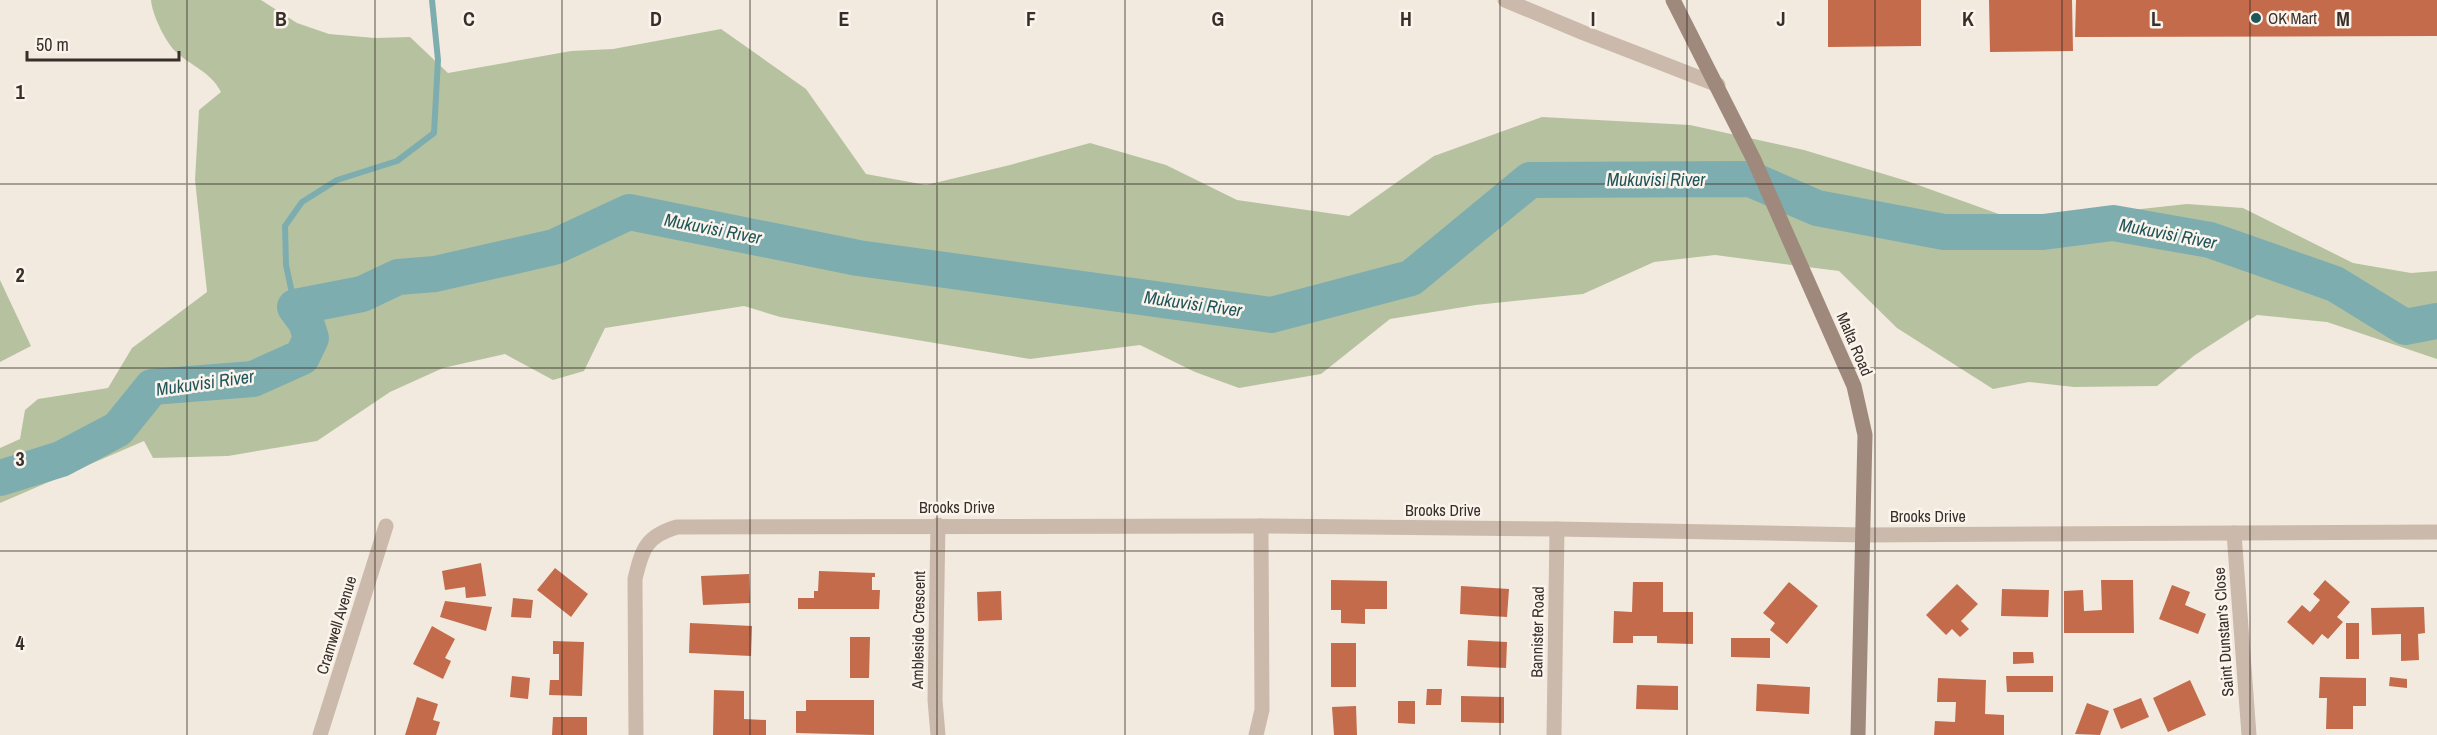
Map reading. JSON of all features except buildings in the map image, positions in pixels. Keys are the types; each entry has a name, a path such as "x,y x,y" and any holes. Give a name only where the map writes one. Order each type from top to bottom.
{"street":[{"path":"1505,0 1718,85"},
{"name":"Malta Road","path":"1673,0 1754,160 1854,386 1861,410 1865,435 1858,735"},
{"name":"Ambleside Crescent","path":"938,525 935,700 938,735"},
{"name":"Cramwell Avenue","path":"320,735 386,526"},
{"path":"1256,735 1262,710 1261,526"},
{"name":"Brooks Drive","path":"636,735 635,579 641,555 648,543 660,532 677,527 1261,526 1863,535 2437,532"},
{"name":"Bannister Road","path":"1554,735 1557,529"},
{"name":"Saint Dunstan's Close","path":"2234,533 2247,733"}],"green space":[{"path":"151,0 261,0 297,23 329,34 375,38 410,37 448,73 571,51 613,49 721,29 806,89 866,174 926,185 1090,143 1166,165 1237,200 1349,216 1434,156 1542,117 1690,125 1804,150 1907,181 2021,222 2187,204 2243,208 2353,263 2411,273 2437,271 2437,359 2327,322 2257,315 2195,355 2157,386 2074,387 2029,382 1993,389 1897,328 1839,271 1715,255 1654,262 1583,294 1476,305 1390,319 1321,374 1239,388 1195,372 1140,345 1030,359 780,317 744,306 605,328 584,371 553,380 505,354 443,368 390,392 317,441 228,456 153,458 144,441 0,503 0,448 20,439 25,410 38,399 108,388 132,348 207,292 195,180 199,110 221,92 212,79 171,47 156,20"},
{"path":"0,280 31,346 0,362"}],"waterway":[{"path":"295,307 286,265 285,226 302,202 337,180 397,161 434,133 438,60 432,0"},
{"name":"Mukuvisi River","path":"0,478 61,459 118,429 152,387 253,379 302,357 311,338 306,322 295,307 362,294 398,277 435,274 554,247 629,212 858,258 1271,315 1411,278 1530,180 1750,179 1817,208 1944,232 2043,232 2113,223 2210,240 2335,284 2405,327 2437,321"}],"place":[{"name":"OK Mart","path":"2256,18"}]}
